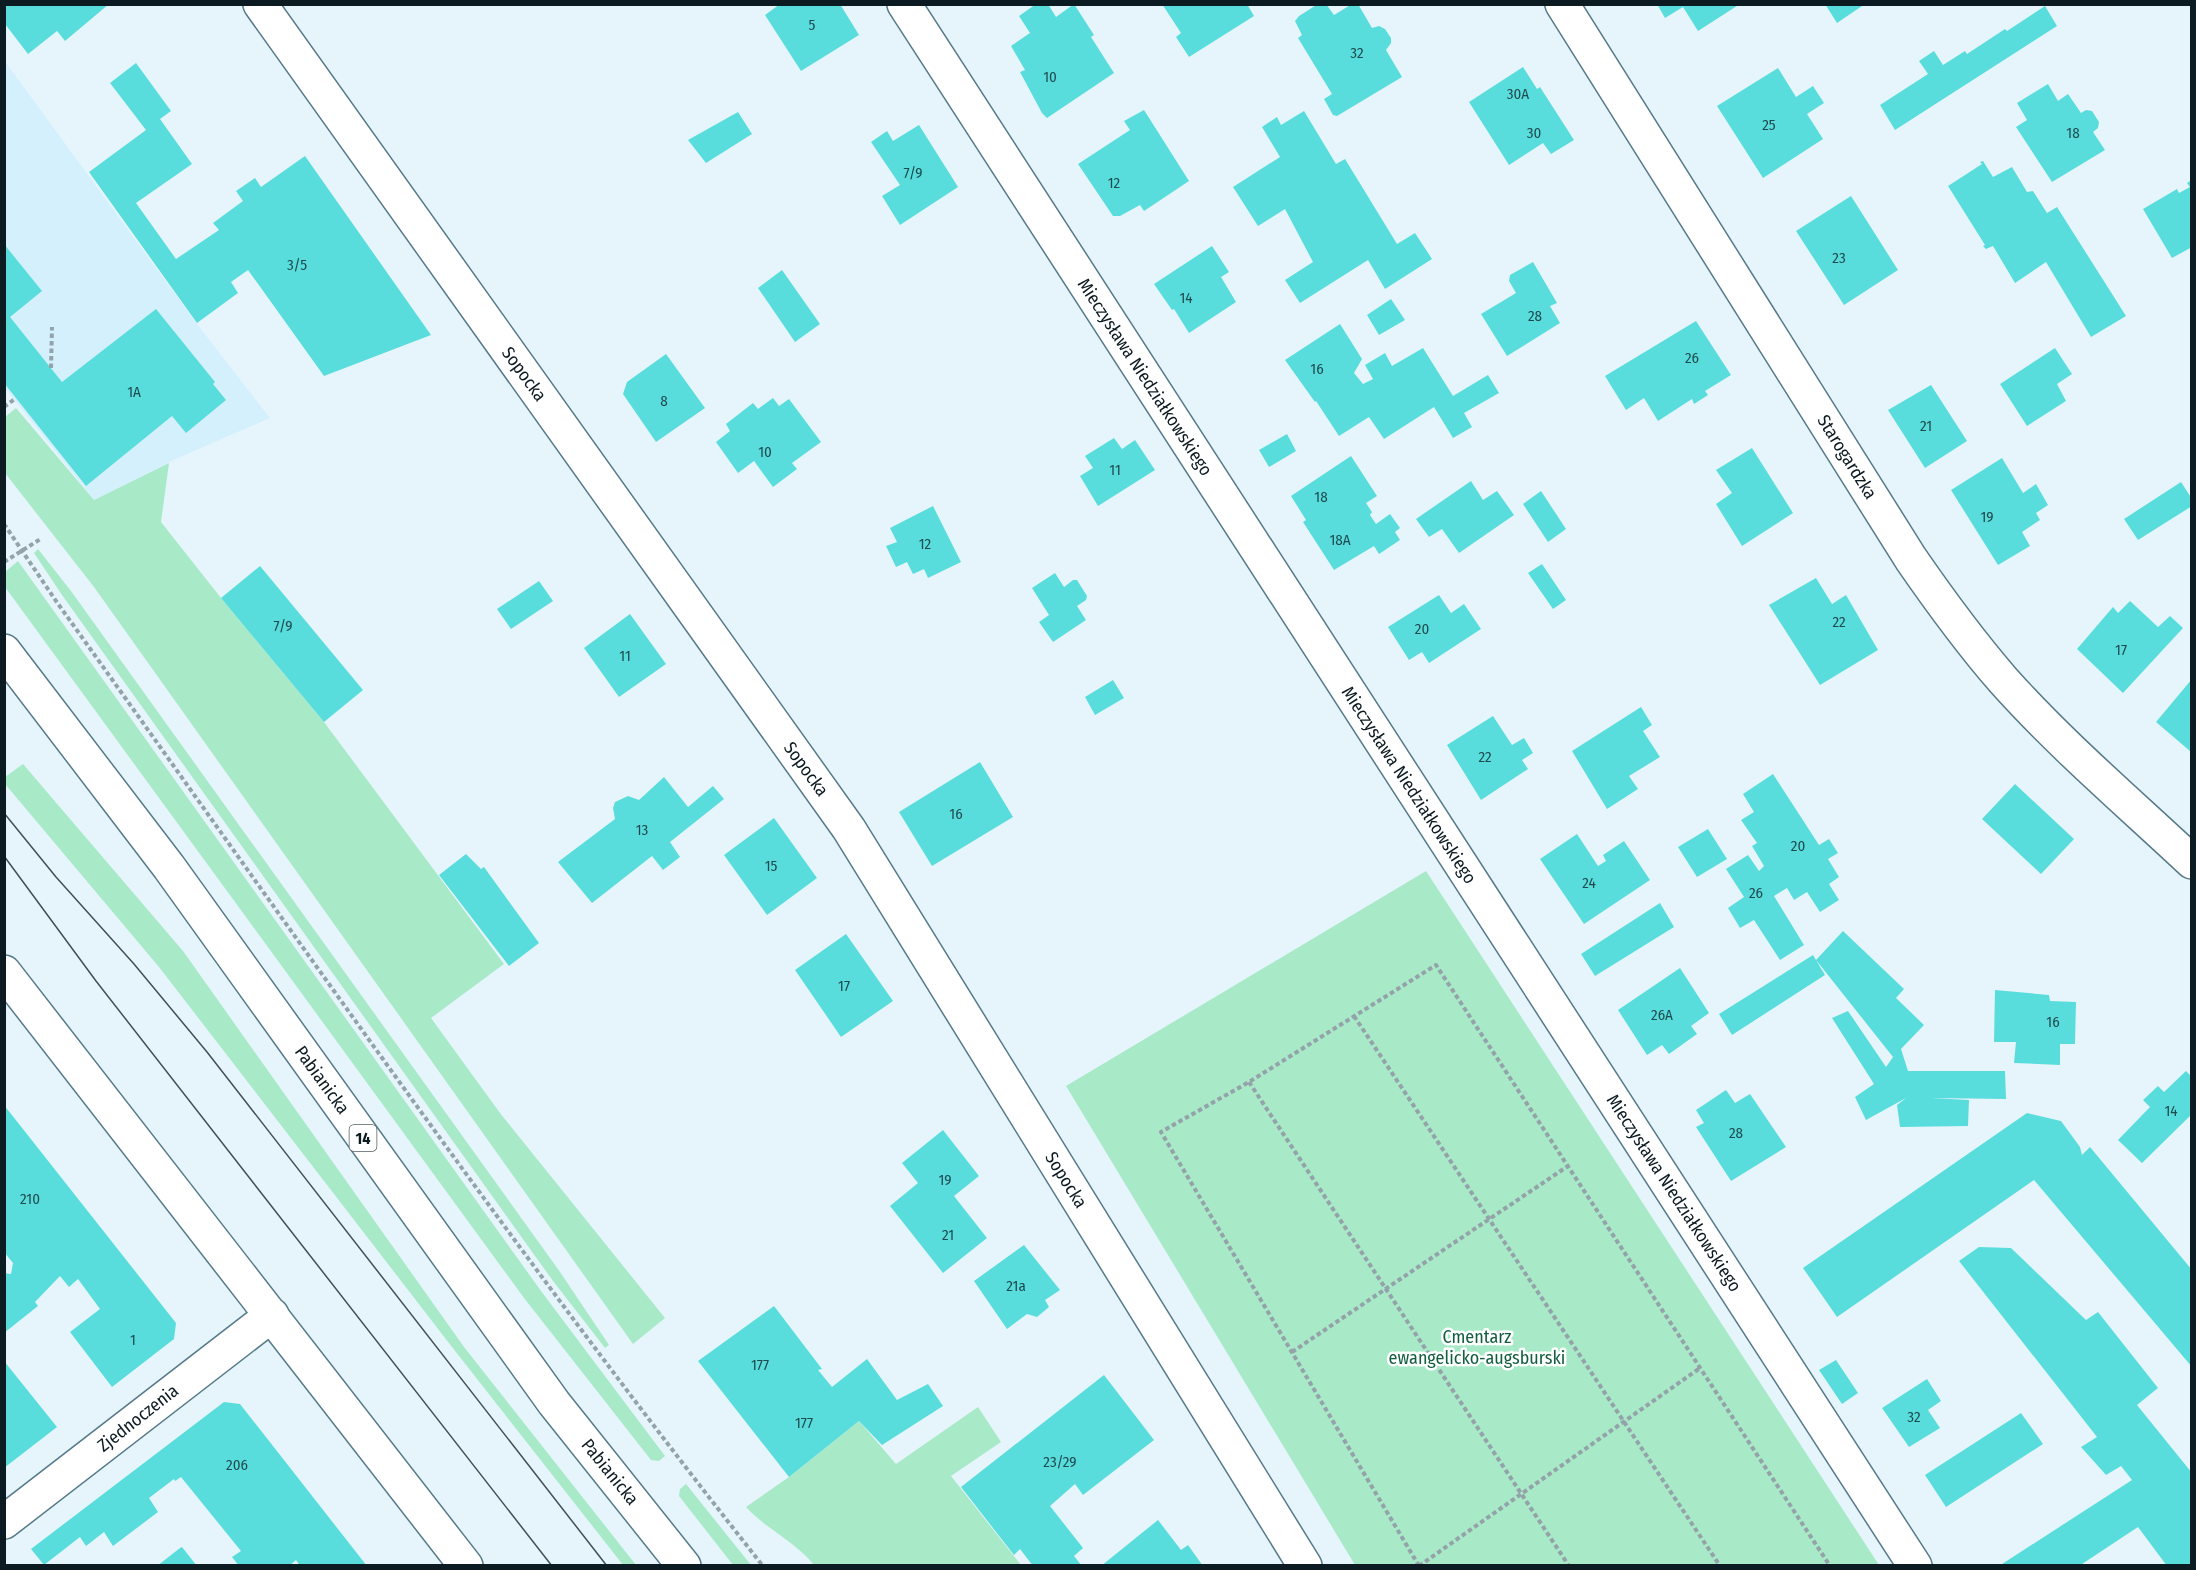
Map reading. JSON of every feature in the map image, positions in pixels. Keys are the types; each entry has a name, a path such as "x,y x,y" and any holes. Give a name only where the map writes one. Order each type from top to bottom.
{"street":[{"name":"Sopocka","path":"260,4 849,829 1305,1566"},
{"name":"Mieczysława Niedziałkowskiego","path":"904,4 1915,1566"},
{"name":"Starogardzka","path":"1562,4 1905,549 1955,623 2004,681 2059,737 2192,862"},
{"name":"Pabianicka","path":"4,651 169,867 554,1403 684,1566"},
{"path":"4,972 466,1566"},
{"name":"Zjednoczenia","path":"4,1521 272,1315"}],"path":[{"path":"51,368 52,327"},
{"path":"4,407 16,398"},
{"path":"4,524 541,1276 682,1464 763,1566"},
{"path":"4,562 42,538"},
{"path":"1700,1368 1419,1566 1161,1132 1248,1082 1436,965 1830,1566"},
{"path":"1354,1016 1720,1566"},
{"path":"1248,1082 1569,1566"},
{"path":"1292,1352 1568,1166"}],"shaded area":[{"path":"4,60 197,324 270,418 178,458 94,500 5,388"}],"green space":[{"path":"16,408 94,500 169,463 161,522 324,722 504,964 431,1018 500,1113 665,1318 633,1344 94,587 5,473 5,417"},
{"path":"38,549 71,591 560,1272 609,1345 605,1348 553,1281 62,595 34,553"},
{"path":"18,561 541,1291 665,1456 659,1461 651,1460 524,1298 5,587 5,572"},
{"path":"23,764 183,951 464,1347 636,1565 623,1565 159,967 5,784 5,777"},
{"name":"Cmentarz ewangelicko-augsburski","path":"1426,871 1879,1565 1355,1565 1066,1086"},
{"path":"978,1407 1001,1442 951,1476 1021,1565 814,1565 746,1507 789,1477 859,1421 896,1464"},
{"path":"686,1484 751,1565 733,1565 679,1496 680,1489"}],"building":[{"path":"5,4 109,4 65,41 57,31 28,54 5,24"},
{"path":"780,4 840,4 859,35 801,71 765,15"},
{"path":"1036,4 1048,4 1056,17 1074,4 1094,35 1091,37 1114,73 1047,118 1020,72 1025,70 1011,46 1030,33 1019,16"},
{"path":"1162,4 1247,4 1254,16 1189,57 1176,37 1181,33"},
{"path":"1318,4 1326,4 1334,15 1352,4 1358,4 1372,28 1379,26 1385,29 1391,38 1391,43 1386,50 1402,77 1337,116 1333,115 1324,99 1332,94 1298,38 1302,35 1295,21"},
{"path":"1657,4 1740,4 1698,31 1683,7 1665,18"},
{"path":"1825,4 1865,4 1837,23"},
{"path":"2045,6 2057,26 1895,130 1880,105 1928,74 1919,61 1934,51 1943,65 1965,51 1967,54 2005,29 2007,31"},
{"path":"136,63 171,111 160,119 192,164 136,203 176,259 219,230 213,223 243,201 236,191 255,178 261,187 305,156 431,335 324,376 248,270 231,282 238,293 197,323 89,172 146,130 110,83"},
{"path":"1523,67 1537,89 1540,87 1574,140 1551,154 1543,143 1509,165 1469,102"},
{"path":"1778,68 1796,97 1813,86 1824,103 1807,114 1823,139 1763,178 1717,106"},
{"path":"2048,84 2058,101 2068,94 2081,113 2086,110 2092,111 2099,122 2098,128 2093,132 2105,150 2052,182 2016,127 2027,120 2017,103"},
{"path":"1144,110 1189,181 1144,211 1140,205 1120,216 1113,216 1078,164 1130,130 1124,121"},
{"path":"1304,111 1336,164 1345,159 1397,244 1415,233 1432,259 1385,289 1368,260 1300,303 1285,280 1313,262 1285,209 1258,226 1233,187 1280,157 1262,127 1277,117 1281,125"},
{"path":"738,112 752,134 706,163 688,140"},
{"path":"919,125 958,187 900,225 882,196 900,185 871,142 887,131 893,141"},
{"path":"1983,161 1993,177 2012,167 2027,192 2033,191 2047,213 2057,207 2126,316 2091,337 2046,262 2015,283 1993,246 1986,249 1983,246 1985,245 1948,186 1982,164 1980,162"},
{"path":"2192,180 2192,247 2172,258 2143,209 2177,189 2179,193 2190,187 2187,183"},
{"path":"1851,196 1898,270 1844,305 1796,231"},
{"path":"4,244 42,291 10,317 62,382 156,309 215,382 213,384 226,400 186,433 172,416 86,486 4,383"},
{"path":"1212,246 1229,272 1221,277 1236,302 1189,333 1154,284"},
{"path":"1533,262 1557,303 1550,306 1560,323 1507,356 1481,314 1516,293 1509,281 1510,275"},
{"path":"782,270 820,324 795,342 758,288"},
{"path":"1391,299 1405,320 1379,335 1367,315"},
{"path":"1696,321 1731,375 1705,391 1708,395 1694,404 1692,399 1658,421 1644,398 1626,410 1605,376"},
{"path":"1340,324 1362,359 1354,373 1363,384 1373,379 1365,365 1385,353 1392,366 1423,348 1453,396 1488,375 1499,393 1464,413 1472,427 1453,438 1434,407 1384,439 1369,417 1339,436 1285,360"},
{"path":"2055,348 2072,374 2057,384 2066,401 2027,426 2000,384"},
{"path":"666,354 705,408 656,442 623,394 627,382"},
{"path":"1931,385 1967,441 1925,468 1888,410"},
{"path":"773,398 779,406 789,399 821,442 792,463 797,469 773,487 754,461 738,473 716,442 730,431 726,424 753,403 758,409"},
{"path":"1287,434 1296,451 1269,467 1259,450"},
{"path":"1114,438 1122,449 1135,440 1155,470 1098,506 1080,476 1093,468 1085,456"},
{"path":"1752,448 1793,513 1742,546 1716,504 1732,493 1716,470"},
{"path":"1351,456 1377,496 1366,503 1372,512 1370,515 1376,524 1390,514 1400,528 1395,532 1400,540 1379,554 1374,546 1334,570 1303,522 1306,520 1291,496"},
{"path":"2002,458 2023,493 2036,484 2048,505 2036,513 2040,520 2022,532 2030,546 1998,565 1951,490"},
{"path":"1471,481 1483,500 1497,491 1514,515 1459,553 1442,529 1429,537 1416,519"},
{"path":"2181,482 2192,499 2192,506 2138,540 2124,519"},
{"path":"1541,491 1566,529 1548,542 1523,504"},
{"path":"933,506 961,562 928,578 924,569 913,574 907,562 896,567 886,546 897,542 890,528"},
{"path":"1542,564 1566,600 1553,609 1528,573"},
{"path":"260,566 363,690 324,722 221,598"},
{"path":"1055,573 1064,587 1073,580 1077,580 1087,596 1086,600 1077,606 1086,620 1053,642 1039,622 1049,615 1032,588"},
{"path":"1816,578 1832,604 1846,595 1878,650 1820,685 1769,605"},
{"path":"539,581 553,601 511,629 497,609"},
{"path":"1439,595 1451,613 1464,604 1481,629 1429,663 1422,652 1409,660 1388,627"},
{"path":"2130,601 2158,627 2170,616 2183,628 2123,693 2077,649 2113,607 2118,613"},
{"path":"630,614 666,664 619,697 584,648"},
{"path":"2192,679 2192,749 2190,751 2156,722"},
{"path":"1113,680 1124,698 1095,715 1085,697"},
{"path":"1641,707 1652,725 1643,731 1660,757 1629,776 1638,789 1607,809 1572,751"},
{"path":"1493,716 1512,745 1524,738 1533,753 1522,760 1528,769 1481,800 1447,745"},
{"path":"980,762 1013,817 932,866 899,812"},
{"path":"1773,774 1819,845 1829,839 1838,853 1828,859 1839,877 1829,884 1839,900 1820,912 1807,892 1794,900 1787,888 1774,896 1804,945 1780,960 1754,920 1740,928 1728,908 1744,897 1726,869 1748,855 1759,871 1764,866 1752,846 1757,843 1741,820 1754,812 1743,794"},
{"path":"664,777 688,807 713,786 724,799 670,842 680,857 663,870 652,856 592,903 558,862 615,819 613,808 615,802 628,796 639,800"},
{"path":"2015,784 2074,839 2041,874 1982,819"},
{"path":"774,818 817,878 767,915 724,855"},
{"path":"1708,829 1727,859 1697,877 1678,847"},
{"path":"1577,834 1598,866 1606,861 1603,855 1624,841 1650,880 1584,924 1540,859"},
{"path":"466,854 481,869 484,867 539,943 509,966 439,875"},
{"path":"1660,903 1674,927 1595,976 1581,954"},
{"path":"1843,931 1904,989 1896,998 1924,1025 1901,1049 1908,1071 2005,1071 2006,1099 1931,1098 1969,1100 1968,1126 1900,1127 1897,1105 1906,1098 1866,1120 1855,1097 1874,1084 1832,1018 1848,1011 1886,1067 1893,1057 1816,960"},
{"path":"846,934 893,1001 841,1037 795,970"},
{"path":"1813,955 1825,975 1732,1035 1719,1014"},
{"path":"1680,968 1709,1013 1691,1026 1697,1034 1669,1054 1662,1045 1647,1055 1618,1010"},
{"path":"1995,990 2049,995 2050,1001 2076,1002 2075,1044 2060,1044 2060,1065 2014,1063 2016,1042 1994,1042"},
{"path":"2186,1071 2192,1077 2192,1114 2142,1163 2118,1140 2150,1107 2143,1100 2158,1086 2164,1092"},
{"path":"1726,1090 1735,1103 1750,1094 1786,1147 1731,1181 1696,1127 1704,1123 1696,1110"},
{"path":"4,1105 176,1323 174,1339 112,1387 70,1332 100,1309 78,1279 69,1287 60,1276 35,1302 38,1306 4,1333 4,1273 11,1274 13,1263 4,1252"},
{"path":"2027,1113 2061,1121 2080,1147 2082,1155 2090,1147 2192,1270 2192,1367 2034,1180 1837,1317 1803,1268"},
{"path":"943,1130 979,1176 954,1196 987,1238 943,1273 890,1206 918,1183 902,1163"},
{"path":"1024,1245 1060,1290 1045,1300 1049,1307 1037,1317 1027,1314 1007,1329 974,1281"},
{"path":"1979,1247 2011,1248 2086,1320 2098,1312 2158,1388 2137,1405 2192,1473 2192,1566 2167,1566 2138,1527 2079,1566 1999,1566 2132,1480 2121,1466 2106,1475 2081,1447 2097,1437 1959,1261"},
{"path":"774,1306 822,1369 818,1370 832,1387 867,1359 897,1400 928,1384 943,1406 882,1445 859,1421 789,1477 698,1361"},
{"path":"1836,1360 1858,1393 1842,1404 1819,1370"},
{"path":"4,1361 57,1427 4,1468"},
{"path":"1104,1375 1154,1440 1083,1495 1075,1484 1050,1506 1083,1548 1074,1556 1082,1566 1033,1566 1020,1549 1014,1555 961,1487"},
{"path":"1927,1379 1941,1401 1928,1410 1940,1428 1909,1447 1882,1408"},
{"path":"224,1402 240,1404 367,1566 300,1566 296,1560 289,1566 239,1566 232,1557 241,1551 181,1477 175,1481 174,1479 149,1498 158,1512 113,1546 104,1532 86,1546 80,1537 44,1565 31,1549"},
{"path":"2021,1413 2043,1444 1946,1507 1925,1475"},
{"path":"1158,1520 1181,1550 1188,1545 1203,1566 1101,1566"},
{"path":"182,1547 197,1566 157,1566 180,1548"}],"tram line":[{"path":"4,813 207,1052 607,1566"},
{"path":"4,856 96,981 552,1566"}]}
